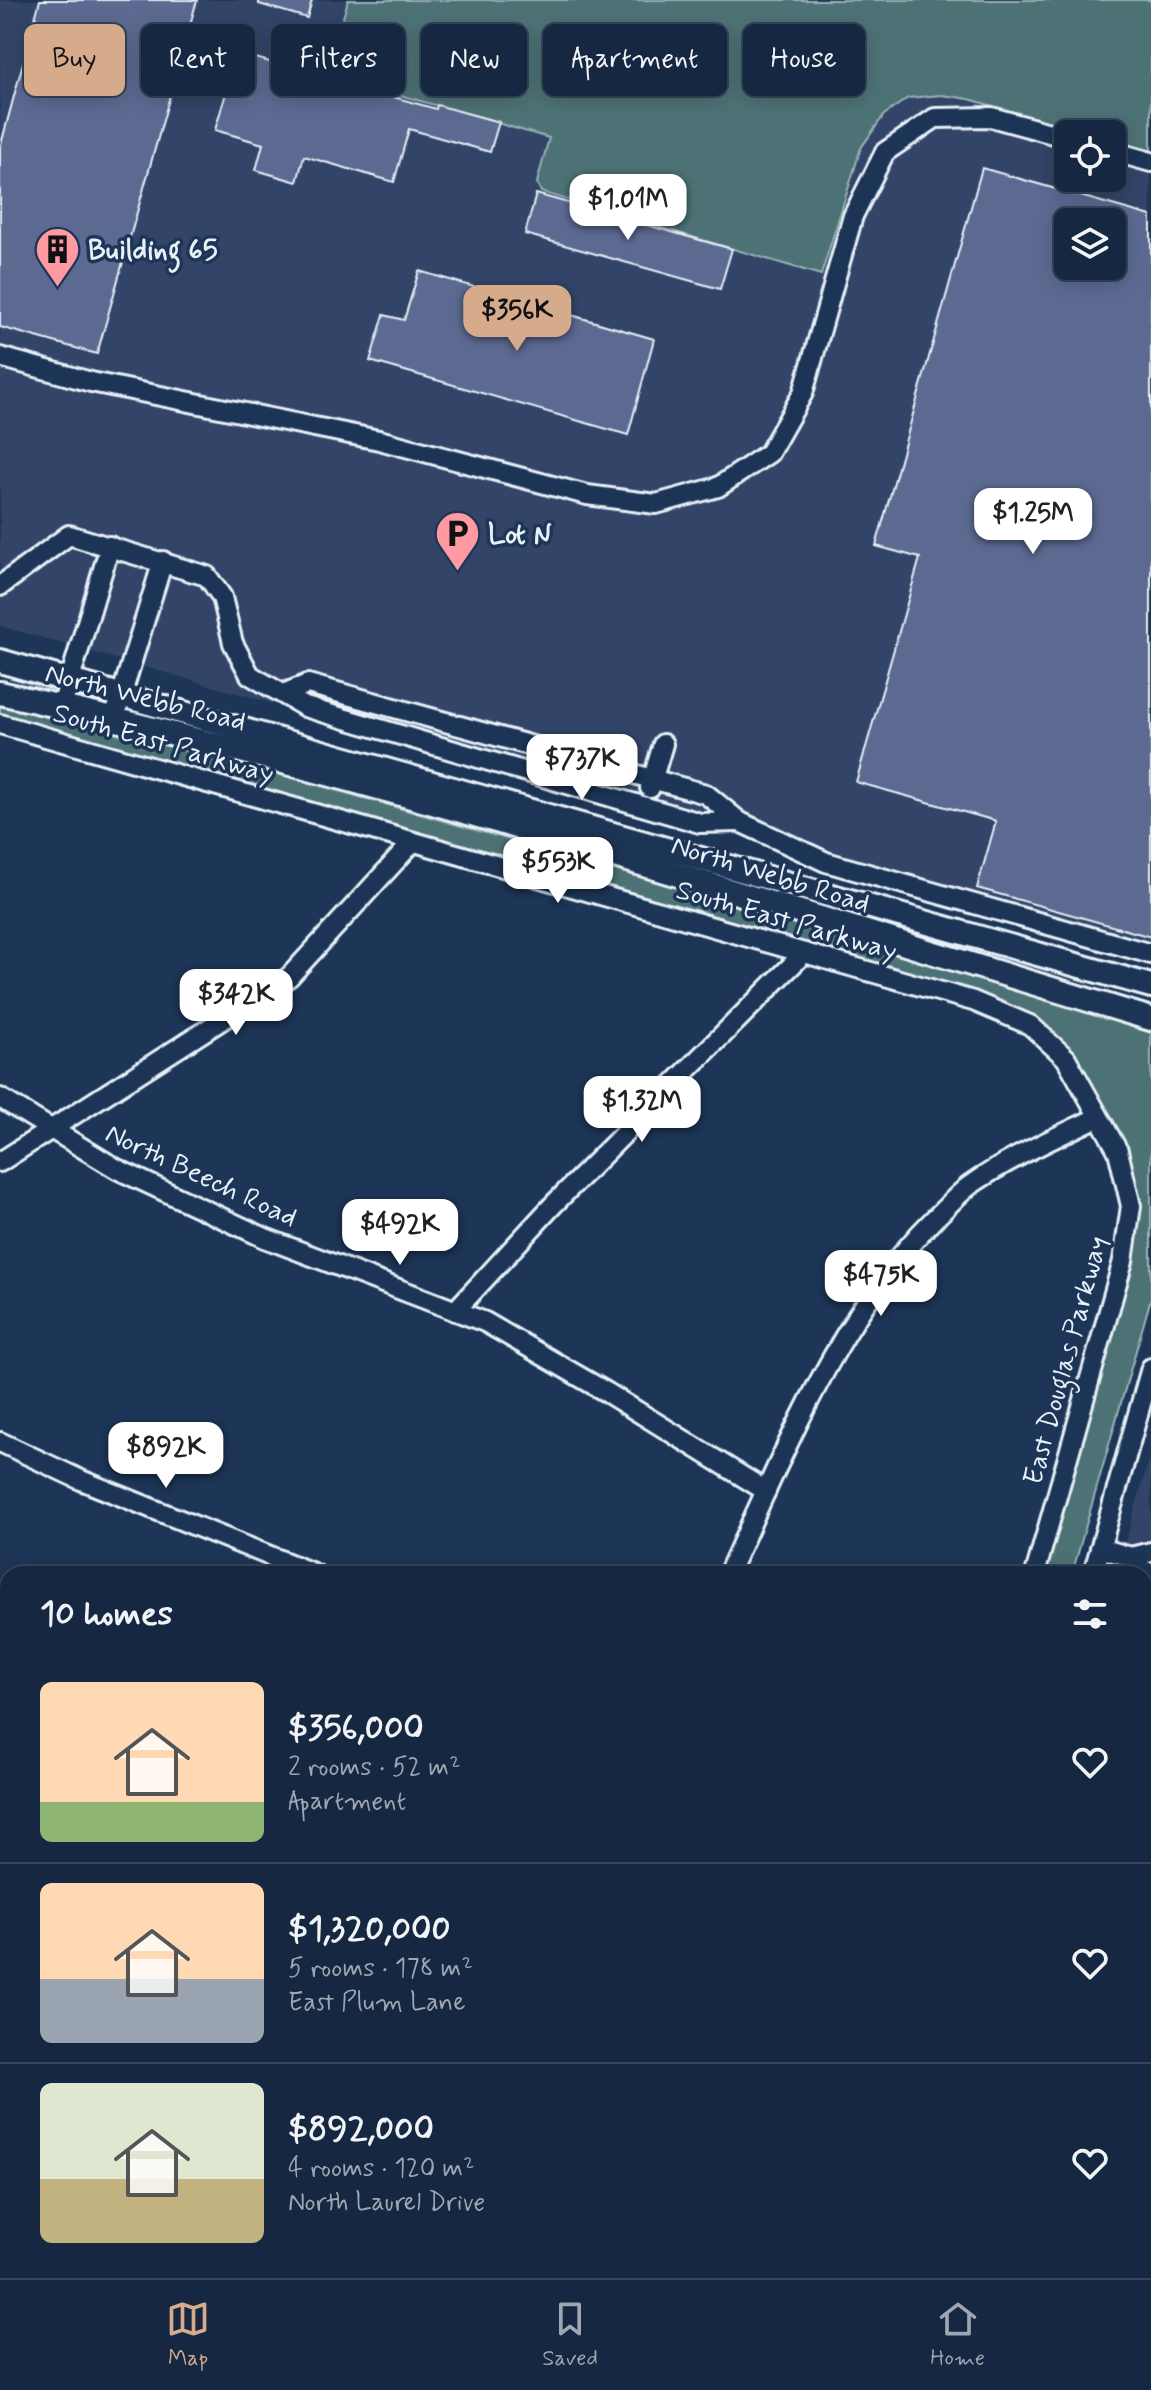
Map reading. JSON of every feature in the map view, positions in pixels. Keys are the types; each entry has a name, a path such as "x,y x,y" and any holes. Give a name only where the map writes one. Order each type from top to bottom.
{"main road":[{"name":"North Webb Road","path":"0,661 1151,986"},
{"name":"North Webb Road","path":"0,693 114,719 442,804 1151,1019"}],"street":[{"path":"0,357 91,382 379,440 587,495 656,504 718,487 769,453 803,393 853,216 885,152 935,118 991,117 1054,134"},
{"path":"1126,155 1151,162"},
{"path":"0,586 69,535 163,561 207,576 222,597 233,643 250,675 305,707 700,823 740,822"},
{"path":"62,706 110,546"},
{"path":"114,719 163,561"},
{"path":"283,694 308,684 706,794 740,822 826,862 1151,954"},
{"name":"South East Parkway","path":"0,724 973,1001 1030,1025 1066,1058 1098,1117"},
{"path":"470,755 476,730"},
{"path":"645,806 663,744"},
{"path":"0,1162 289,977 413,842"},
{"path":"455,1311 564,1194 804,953"},
{"name":"North Beech Road","path":"0,1098 117,1169 265,1238 485,1322 766,1491"},
{"path":"732,1566 811,1399 868,1297 913,1240 968,1186 1023,1154 1098,1117"},
{"name":"East Douglas Parkway","path":"1037,1566 1123,1261 1131,1206 1118,1151 1098,1117"},
{"path":"1095,1566 1151,1368"},
{"path":"0,1442 81,1480 295,1566"},
{"path":"1100,1548 1131,1557 1151,1552"},
{"path":"1131,1557 1139,1566"}],"shaded area":[{"path":"0,0 1151,0 1151,952 0,626"},
{"path":"1151,1453 1151,1566 1118,1566"}],"green space":[{"path":"348,0 1151,0 1151,151 1126,144 1126,120 1054,120 1054,123 969,99 942,95 908,98 884,115 861,148 821,275 541,192 537,183 549,138 403,96 405,24 341,24"},
{"path":"0,704 206,753 835,933 1151,1033 1151,1298 1074,1566 1044,1566 1124,1291 1136,1235 1133,1187 1123,1145 1029,1016 965,989 0,722"}],"building":[{"path":"40,0 197,0 190,24 141,24 141,96 170,96 97,354 0,327 0,148 24,59 24,96 125,96 125,24 34,24"},
{"path":"259,0 312,0 307,18 259,4"},
{"path":"255,58 271,62 271,96 390,96 499,122 490,152 409,129 394,182 304,156 297,182 256,170 263,144 215,130 225,96 255,96"},
{"path":"982,168 1054,188 1054,192 1066,192 1123,208 1054,208 1054,280 1126,280 1126,209 1151,216 1151,937 977,888 996,821 856,782 920,558 876,546"},
{"path":"536,194 732,249 720,289 525,234"},
{"path":"419,271 654,339 628,435 370,361 384,315 404,320"}],"place":[{"name":"Building 65","path":"57,288"},
{"name":"Lot N","path":"457,572"}]}
